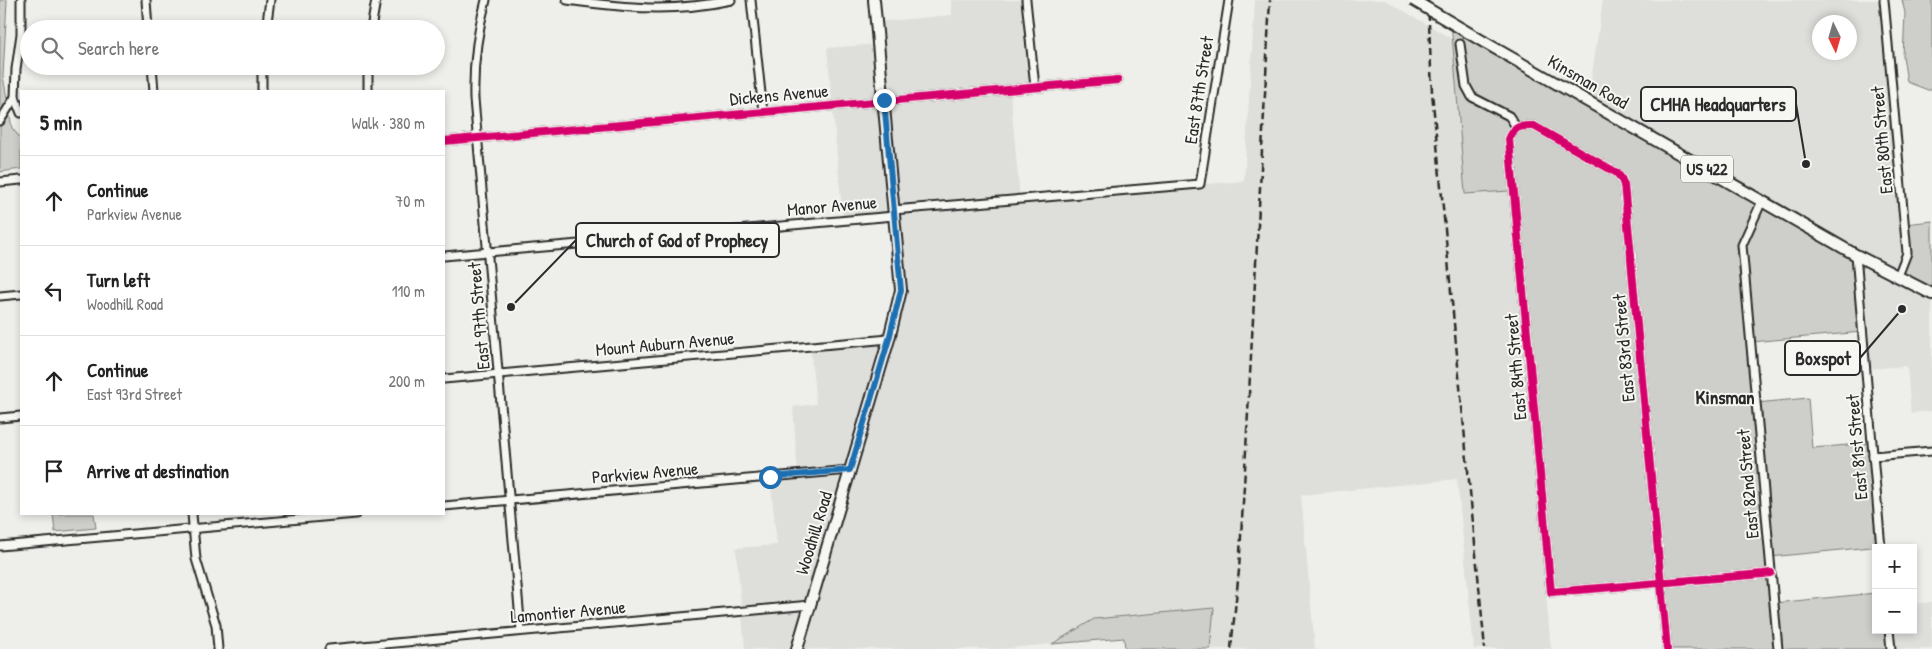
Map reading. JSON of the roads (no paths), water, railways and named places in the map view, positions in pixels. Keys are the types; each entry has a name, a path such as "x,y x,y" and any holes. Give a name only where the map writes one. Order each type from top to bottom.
{"main road":[{"name":"Woodhill Road","path":"797,649 889,339 901,290 874,0"},
{"name":"Kinsman Road","path":"1413,0 1762,201 1932,294"}],"street":[{"path":"21,0 21,20"},
{"path":"146,0 147,20"},
{"path":"267,20 270,0"},
{"path":"373,20 376,0"},
{"name":"East 97th Street","path":"486,0 478,28 473,70 474,99 521,631"},
{"path":"567,0 655,9 712,4 731,0"},
{"path":"751,0 763,112"},
{"path":"1026,0 1034,87"},
{"name":"East 87th Street","path":"1200,184 1229,0"},
{"name":"East 80th Street","path":"1884,0 1907,253 1898,276"},
{"path":"20,41 15,97 20,110"},
{"path":"1460,44 1466,86 1472,97 1509,116 1517,128"},
{"path":"153,75 154,90"},
{"path":"262,75 262,90"},
{"path":"368,75 368,90"},
{"name":"Dickens Avenue","path":"445,141 1118,80"},
{"path":"0,121 15,97"},
{"name":"East 83rd Street","path":"1517,128 1520,126 1534,126 1616,173 1624,185 1667,649"},
{"name":"East 84th Street","path":"1517,128 1509,139 1551,592 1661,583"},
{"path":"0,182 20,180"},
{"name":"Manor Avenue","path":"445,256 1200,184"},
{"name":"East 82nd Street","path":"1762,201 1742,245 1778,649"},
{"name":"East 81st Street","path":"1856,254 1881,544"},
{"path":"0,296 20,294"},
{"name":"Mount Auburn Avenue","path":"445,379 889,339"},
{"path":"0,418 20,416"},
{"path":"1873,456 1932,451"},
{"name":"Parkview Avenue","path":"445,506 850,470"},
{"path":"192,515 196,559 216,625 218,649"},
{"path":"0,546 345,515"},
{"path":"1661,583 1771,573"},
{"name":"Lamontier Avenue","path":"329,649 810,605"},
{"path":"1889,634 1891,649"}],"railway":[{"path":"1231,649 1239,570 1270,0"},
{"path":"1428,0 1432,92 1485,649"}],"place":[{"name":"CMHA Headquarters","path":"1806,164"},
{"name":"Church of God of Prophecy","path":"511,307"},
{"name":"Boxspot","path":"1902,309"}],"district":[{"name":"Kinsman","path":"1725,397"}]}
